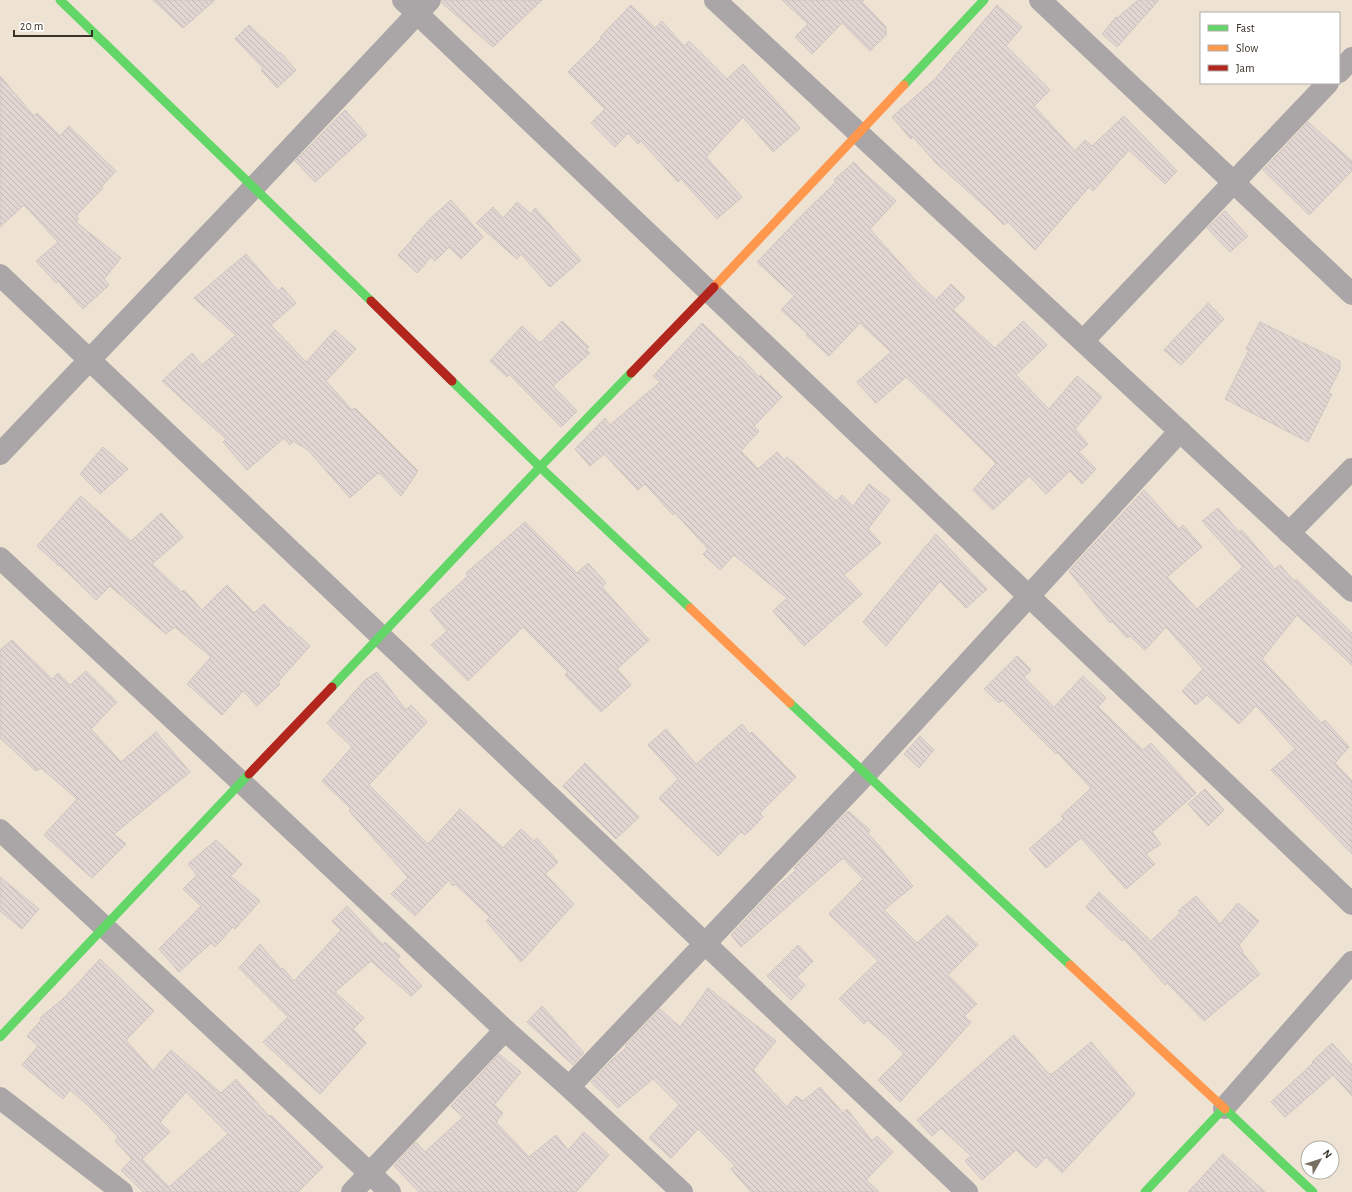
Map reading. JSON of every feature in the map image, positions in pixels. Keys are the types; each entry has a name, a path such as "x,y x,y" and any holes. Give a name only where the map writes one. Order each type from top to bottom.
{"main road":[{"path":"60,0 254,187 540,467 1313,1192"},
{"path":"0,1038 540,467 710,292 984,0"},
{"path":"1145,1192 1224,1108"}],"street":[{"path":"715,0 1352,591"},
{"path":"1040,0 1352,294"},
{"path":"0,454 254,187 417,4 710,292 1352,904"},
{"path":"1340,71 1352,58"},
{"path":"1083,341 1327,84"},
{"path":"0,275 967,1192"},
{"path":"569,1087 866,774 1180,431"},
{"path":"1289,533 1352,469"},
{"path":"0,558 505,1030 682,1192"},
{"path":"0,830 390,1192"},
{"path":"1224,1108 1352,962"},
{"path":"352,1192 505,1030"},
{"path":"0,1098 122,1192"}],"building":[{"path":"153,0 215,0 183,28"},
{"path":"442,0 542,0 493,47 442,3"},
{"path":"782,0 864,0 862,2 886,27 886,35 870,51 842,23 812,54 795,37 808,24"},
{"path":"1138,0 1158,1 1117,47 1102,34 1116,17 1117,18"},
{"path":"631,5 655,28 662,21 684,46 689,41 727,79 743,64 800,128 773,152 743,117 706,157 742,197 717,219 681,179 678,182 641,141 638,144 628,133 615,147 591,123 605,109 568,72 602,38 600,37"},
{"path":"997,5 1022,27 1006,46 1050,90 1034,106 1075,151 1085,140 1092,146 1124,116 1177,171 1165,184 1129,150 1093,191 1089,187 1035,250 1008,222 1004,225 936,163 913,137 911,139 892,117 934,80"},
{"path":"249,25 279,53 280,52 296,70 277,88 261,70 263,68 235,39"},
{"path":"0,76 34,116 37,113 60,136 69,126 116,171 101,187 103,188 76,216 79,219 76,222 121,258 104,279 109,285 83,309 58,281 56,283 36,261 58,242 24,205 0,227"},
{"path":"345,110 367,135 315,182 295,161"},
{"path":"1308,122 1352,161 1352,171 1309,215 1263,170"},
{"path":"854,162 864,173 896,201 870,229 916,281 936,300 951,284 965,298 953,310 995,348 1023,321 1047,345 1016,375 1049,409 1077,376 1102,397 1075,429 1088,444 1079,452 1096,469 1082,484 1070,471 1046,494 1029,476 993,510 973,490 996,463 952,420 906,377 876,403 857,382 891,352 860,323 829,356 806,335 807,333 781,310 794,296 757,262 836,182 834,180"},
{"path":"451,200 483,237 461,259 449,247 435,261 431,257 417,273 398,255 431,218"},
{"path":"517,202 531,214 535,208 581,260 550,287 521,254 517,259 476,223 493,207 503,218"},
{"path":"1225,211 1248,236 1230,252 1207,228"},
{"path":"246,254 278,291 282,287 296,303 271,325 306,362 335,330 356,349 326,381 352,410 355,408 418,471 401,496 381,474 378,473 350,498 308,450 293,441 290,445 284,438 247,470 223,442 226,439 162,381 192,353 202,365 236,335 194,298"},
{"path":"1208,303 1224,319 1181,365 1164,350"},
{"path":"562,321 589,347 586,350 590,353 553,386 577,411 561,427 509,374 507,377 490,361 522,326 540,343"},
{"path":"1260,322 1340,361 1340,369 1328,393 1332,394 1308,442 1225,399 1249,350 1246,349"},
{"path":"702,323 738,358 740,356 759,377 760,375 782,397 754,426 759,431 741,451 758,469 777,452 784,460 787,457 836,501 842,495 853,506 869,484 890,500 868,529 881,543 844,575 862,594 804,646 773,611 787,598 734,555 720,570 703,554 708,549 675,513 673,515 645,484 638,490 604,454 590,466 575,449 605,418 610,425 660,382 653,376"},
{"path":"103,447 128,469 100,494 80,474"},
{"path":"1144,490 1179,529 1183,525 1202,547 1167,577 1197,609 1243,567 1202,521 1218,508 1239,532 1242,530 1275,569 1280,565 1294,581 1296,579 1352,633 1352,665 1297,615 1262,659 1321,723 1325,720 1349,747 1335,763 1352,781 1352,854 1271,770 1295,749 1256,706 1239,724 1207,695 1196,705 1182,691 1203,669 1166,627 1145,650 1130,636 1127,638 1112,621 1110,623 1069,571"},
{"path":"81,496 131,541 161,513 183,537 152,564 182,592 184,590 202,610 227,585 254,613 264,604 288,628 289,627 310,646 278,682 280,684 257,706 243,691 222,715 187,684 211,657 175,627 166,634 110,586 96,600 60,565 59,566 37,546"},
{"path":"525,522 577,573 588,563 606,583 602,587 649,640 617,669 631,685 601,712 565,675 568,672 523,627 468,681 431,645 447,631 430,610 468,576 466,573"},
{"path":"936,534 987,589 966,608 940,581 886,646 863,622"},
{"path":"12,640 52,679 58,673 70,685 86,671 117,702 91,729 121,762 156,732 190,772 114,834 126,844 92,878 44,835 77,799 41,768 36,771 0,738 0,650"},
{"path":"1017,656 1031,670 1024,677 1054,707 1083,676 1106,698 1098,707 1143,750 1151,743 1196,793 1152,832 1161,844 1146,854 1155,864 1126,889 1081,838 1046,868 1029,849 1064,819 1061,816 1091,788 1057,752 1056,754 1002,700 999,703 984,689"},
{"path":"377,672 406,710 411,705 427,722 369,785 428,844 460,809 503,848 521,829 534,841 537,838 558,862 545,874 574,904 521,962 486,921 490,917 455,884 453,886 449,880 415,916 391,894 408,877 349,811 351,809 322,781 352,747 327,723 365,680"},
{"path":"742,724 750,734 752,732 796,777 760,813 763,817 745,835 741,832 718,856 659,798 678,779 648,745 666,729 696,764"},
{"path":"920,736 934,750 919,768 904,754"},
{"path":"585,763 639,817 616,839 563,786"},
{"path":"1205,789 1224,810 1208,826 1188,804"},
{"path":"848,811 870,830 868,833 913,886 884,910 917,943 948,915 978,945 948,975 977,1004 964,1016 971,1022 900,1102 878,1080 904,1054 867,1020 864,1024 839,999 878,961 829,914 863,879 843,858 741,947 731,935 771,892 796,870 794,868"},
{"path":"216,840 242,864 231,876 260,901 235,929 233,927 215,947 211,943 179,972 159,949 201,906 183,889 197,875 188,864"},
{"path":"0,877 39,909 22,929 0,911"},
{"path":"1099,892 1151,941 1180,913 1178,911 1196,896 1220,924 1238,903 1259,921 1239,945 1243,951 1242,952 1260,974 1204,1021 1167,983 1165,985 1124,939 1122,941 1086,907"},
{"path":"347,906 383,945 385,942 400,956 397,960 422,986 411,996 371,961 335,992 364,1018 353,1029 366,1043 320,1094 263,1042 288,1017 239,968 260,944 281,969 283,968 294,981 341,930 332,921"},
{"path":"798,945 813,961 797,977 805,985 791,1000 767,976"},
{"path":"100,959 154,1011 126,1040 153,1071 171,1050 221,1093 236,1079 269,1116 271,1115 323,1167 298,1192 143,1192 121,1170 132,1159 115,1141 118,1137 93,1110 70,1090 63,1099 22,1065 38,1046 27,1036 42,1019 40,1018 64,998","holes":["186,1092 228,1134 169,1187 142,1159 170,1132 160,1122"]},
{"path":"708,988 776,1041 753,1070 787,1107 796,1096 803,1101 820,1087 843,1113 847,1109 872,1141 877,1136 893,1152 866,1180 879,1192 751,1192 731,1169 735,1166 698,1129 671,1158 649,1138 679,1105 653,1079 618,1108 591,1082 627,1047 625,1046 660,1009 680,1027"},
{"path":"542,1006 584,1053 573,1065 527,1022"},
{"path":"1014,1035 1051,1075 1091,1042 1135,1094 1062,1173 1046,1157 1036,1168 1016,1150 982,1180 965,1161 971,1156 941,1128 932,1136 917,1120"},
{"path":"1332,1043 1352,1065 1352,1096 1333,1075 1285,1117 1271,1102"},
{"path":"499,1054 521,1072 494,1105 503,1113 496,1122 529,1157 556,1135 568,1150 584,1132 609,1155 576,1192 419,1192 394,1166 416,1142 425,1152 463,1117 451,1106"},
{"path":"1223,1154 1265,1192 1188,1192"}],"traffic: fast":[{"path":"60,0 371,301"},
{"path":"904,85 984,0"},
{"path":"332,687 631,373"},
{"path":"452,381 540,467 690,608"},
{"path":"790,703 1070,965"},
{"path":"0,1037 249,774"},
{"path":"1145,1192 1224,1108"},
{"path":"1225,1109 1313,1192"}],"traffic: slow":[{"path":"714,287 904,85"},
{"path":"690,608 790,703"},
{"path":"1070,965 1225,1109"}],"traffic: jam":[{"path":"631,373 714,287"},
{"path":"371,301 452,381"},
{"path":"249,774 332,687"}]}
